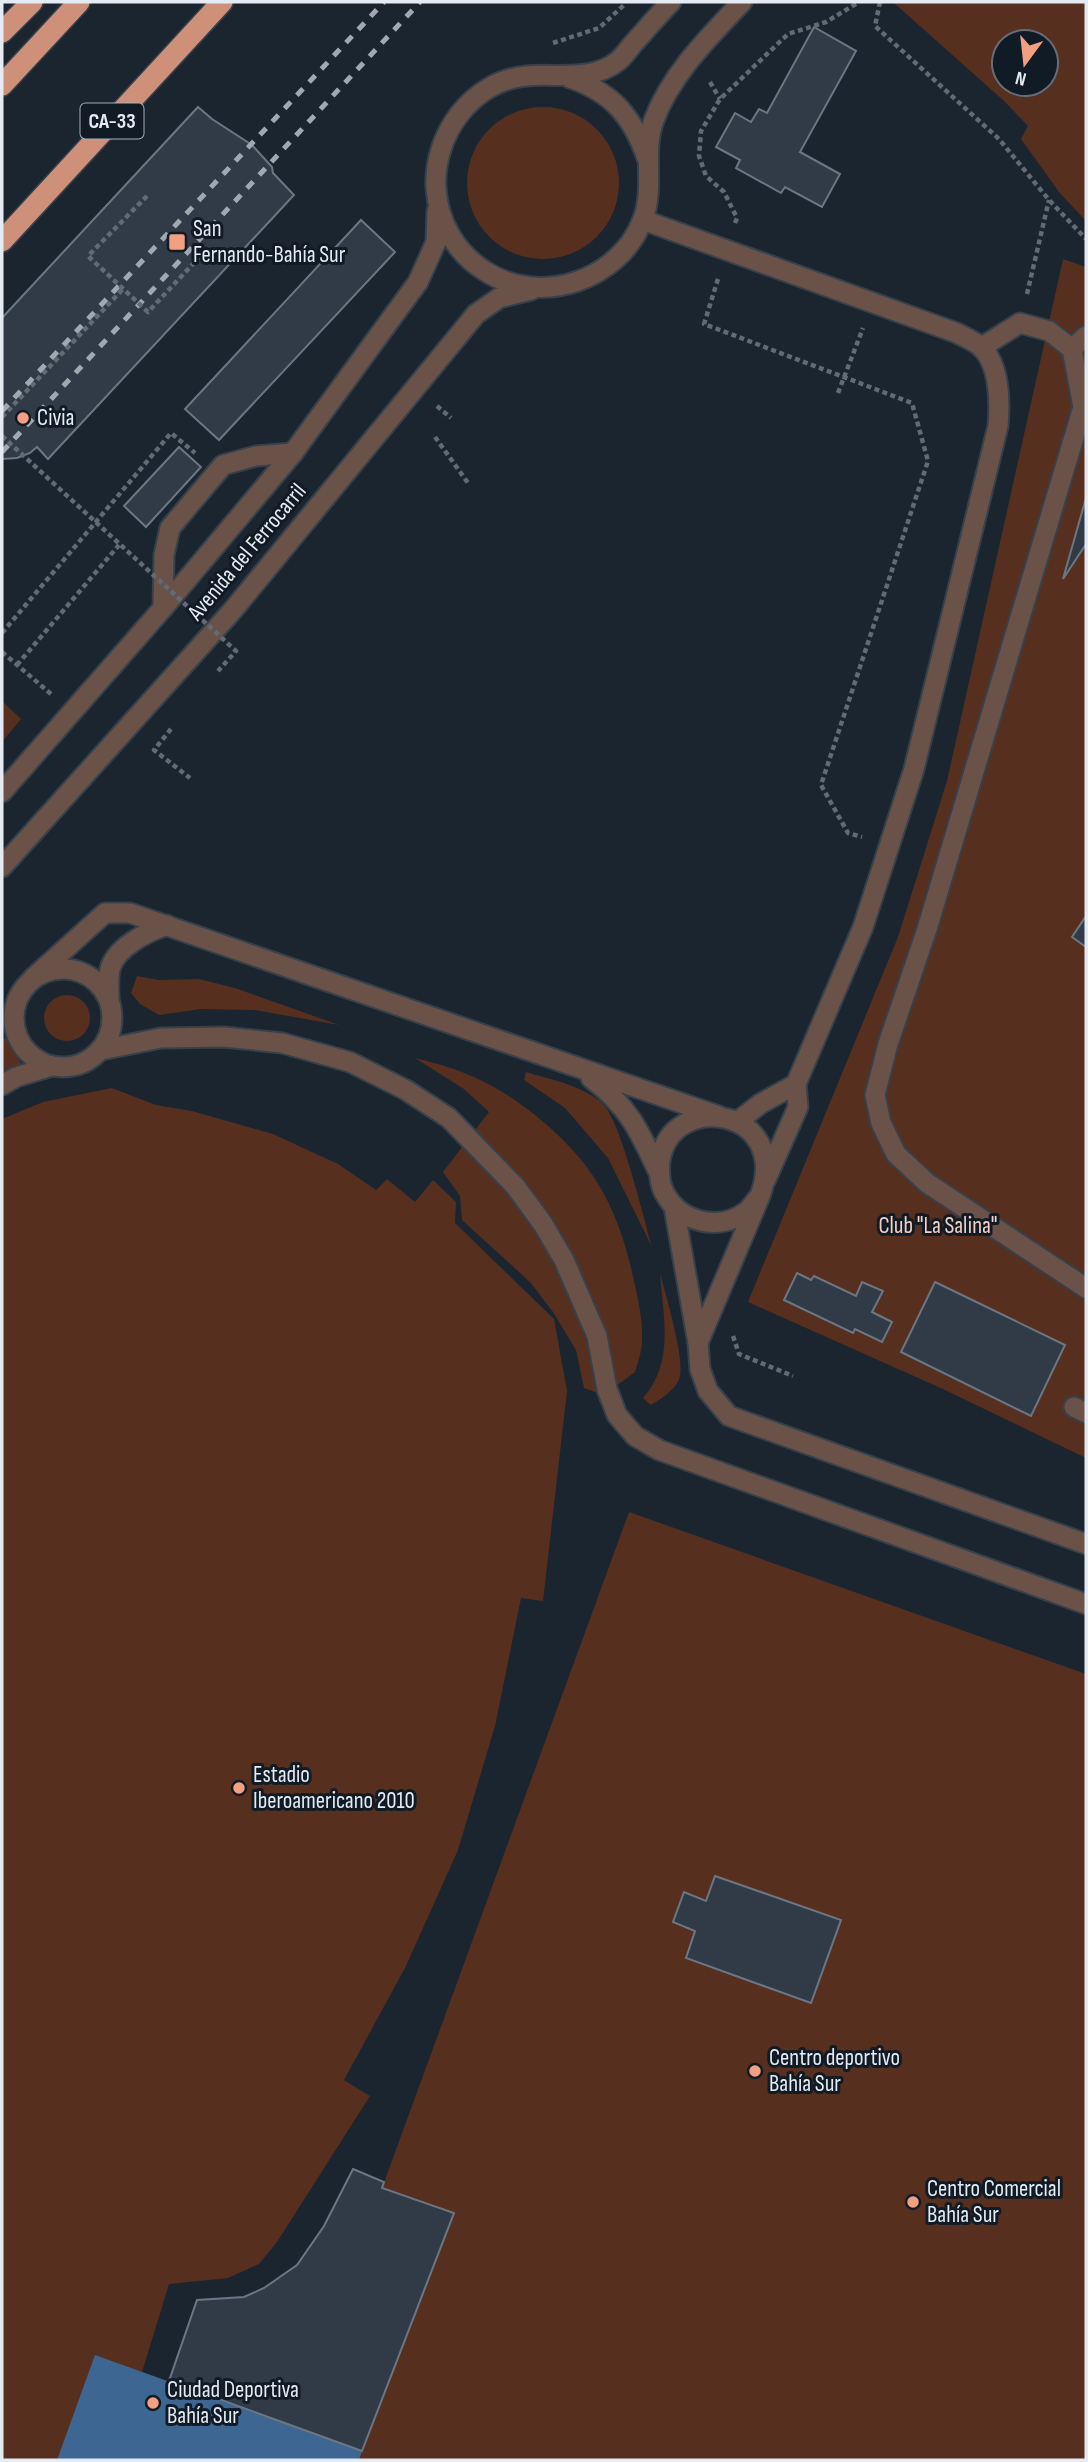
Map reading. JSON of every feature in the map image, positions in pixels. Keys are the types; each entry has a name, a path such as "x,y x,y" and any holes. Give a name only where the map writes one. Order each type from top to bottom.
{"highway":[{"path":"2,32 32,2"},
{"path":"2,85 79,2"},
{"name":"CA-33","path":"2,241 222,2"}],"street":[{"path":"671,2 618,62 588,75 523,76 490,87 463,109 443,138 435,172 437,206 451,238 466,257 485,272 507,282 540,288 572,284 602,270 626,248 643,220 649,191 648,160 653,121 668,92 703,44 742,2"},
{"path":"559,75 592,86 618,105 638,132 648,160"},
{"name":"Avenida del Ferrocarril","path":"6,783 163,608 293,453 418,282 436,242 437,206"},
{"path":"643,220 957,333 982,347 994,371 1000,399 998,426 914,769 891,846 863,927 796,1084 799,1107 698,1343"},
{"name":"Avenida del Ferrocarril","path":"2,867 233,610 476,314 499,298 540,288"},
{"path":"982,347 1020,323 1079,342 1083,407 875,1094 881,1123 896,1154 927,1183 1086,1288"},
{"path":"163,608 164,555 170,528 223,465 256,456 293,453"},
{"path":"2,1010 105,914 130,913 728,1119 751,1132 761,1145 766,1162 763,1187 747,1211 729,1221 710,1223 690,1219 674,1207 663,1191 659,1172 637,1125 613,1094 576,1067"},
{"path":"109,998 89,975 75,970 53,969 28,984 15,1003 13,1019 16,1035 24,1049 37,1060 52,1066 78,1065 91,1059 108,1039 112,1026 110,967 127,945 151,930 167,925"},
{"path":"101,1050 161,1038 224,1037 282,1043 350,1062 406,1090 449,1118 515,1186 543,1223 564,1260 597,1335 607,1389 617,1415 635,1436 659,1450 1086,1604"},
{"path":"2,1085 16,1077 52,1066"},
{"path":"659,1172 662,1153 670,1137 684,1124 700,1117 728,1119 796,1084"},
{"path":"674,1207 698,1343 700,1369 708,1391 729,1416 1086,1544"}],"path":[{"path":"859,2 826,22 788,34 720,99 701,131 699,156 706,176 724,192 737,218 704,324 912,403 928,461 821,785 848,833 891,846"},
{"path":"880,2 875,26 999,139 1049,200 1086,239"},
{"path":"147,196 89,256 148,312 206,250"},
{"path":"1020,323 1049,200"},
{"path":"2,417 123,289"},
{"path":"838,393 872,304"},
{"path":"2,436 236,651 218,671"},
{"path":"435,437 468,483"},
{"path":"17,665 119,545"},
{"path":"2,652 52,695 44,705"},
{"path":"154,750 190,778"},
{"path":"730,1329 739,1354 793,1376"}],"green space":[{"path":"893,2 1086,2 1086,221 1059,192 1021,139 1028,126 1001,98 1060,98 1060,28 990,28 990,89"},
{"path":"543,107 572,113 597,129 613,154 619,183 613,212 597,237 572,253 543,259 514,253 489,237 473,212 467,183 473,154 489,129 514,113"},
{"name":"Club \"La Salina\"","path":"1063,259 1086,267 1086,1458 945,1390 748,1302 898,937 947,781"},
{"path":"2,701 21,719 2,742"},
{"path":"137,976 159,980 199,979 235,988 339,1025 255,1010 201,1009 159,1015 140,1004 131,993"},
{"path":"67,995 84,1001 90,1018 84,1035 67,1041 50,1035 44,1018 50,1001"},
{"path":"7,1037 22,1065 2,1073 2,1040"},
{"path":"415,1058 476,1078 527,1109 574,1152 603,1192 626,1249 638,1297 642,1332 635,1372 604,1395 584,1388 576,1350 553,1312 530,1282 462,1220 460,1196 443,1172 489,1112 464,1089"},
{"path":"526,1072 585,1092 602,1103 609,1112 624,1148 652,1247 608,1158 565,1108 524,1080"},
{"path":"112,1088 156,1105 192,1111 273,1134 338,1164 376,1190 387,1179 415,1202 433,1180 456,1202 455,1223 554,1319 567,1391 543,1601 521,1598 495,1726 458,1850 405,1968 344,2080 370,2096 277,2242 259,2264 228,2278 169,2284 142,2372 362,2451 453,2214 382,2188 629,1512 1086,1674 1086,2460 2,2460 2,1119 43,1102"},
{"path":"660,1273 678,1344 681,1372 674,1388 651,1405 643,1398 660,1369 665,1339"}],"water":[{"name":"Ciudad Deportiva Bahía Sur","path":"95,2355 362,2451 359,2460 57,2460"}],"building":[{"path":"814,27 856,51 800,152 840,174 822,207 785,187 781,193 736,168 740,160 716,147 735,113 751,122 759,109 767,113"},
{"path":"198,107 252,145 294,195 48,459 37,447 17,458 2,459 2,318"},
{"path":"361,220 395,252 219,440 185,409"},
{"path":"179,447 201,467 146,527 124,506"},
{"path":"1086,498 1086,544 1063,579"},
{"path":"1086,916 1086,947 1072,937"},
{"path":"797,1273 811,1280 814,1276 856,1296 862,1282 883,1291 872,1312 892,1322 882,1342 855,1329 853,1333 784,1300"},
{"path":"935,1282 1065,1345 1031,1416 901,1352"},
{"path":"715,1876 841,1920 811,2003 686,1958 695,1931 673,1922 684,1892 706,1901"},
{"path":"353,2169 384,2182 382,2188 454,2213 362,2451 169,2381 197,2300 244,2297 264,2288 297,2265 324,2226"}],"railway":[{"path":"2,411 384,2"},
{"path":"2,452 420,2"}],"place":[{"name":"San Fernando-Bahía Sur","path":"177,242"},
{"name":"Civia","path":"23,418"},
{"name":"Estadio Iberoamericano 2010","path":"239,1788"},
{"name":"Centro deportivo Bahía Sur","path":"755,2071"},
{"name":"Centro Comercial Bahía Sur","path":"913,2202"},
{"name":"Ciudad Deportiva Bahía Sur","path":"153,2403"}]}
